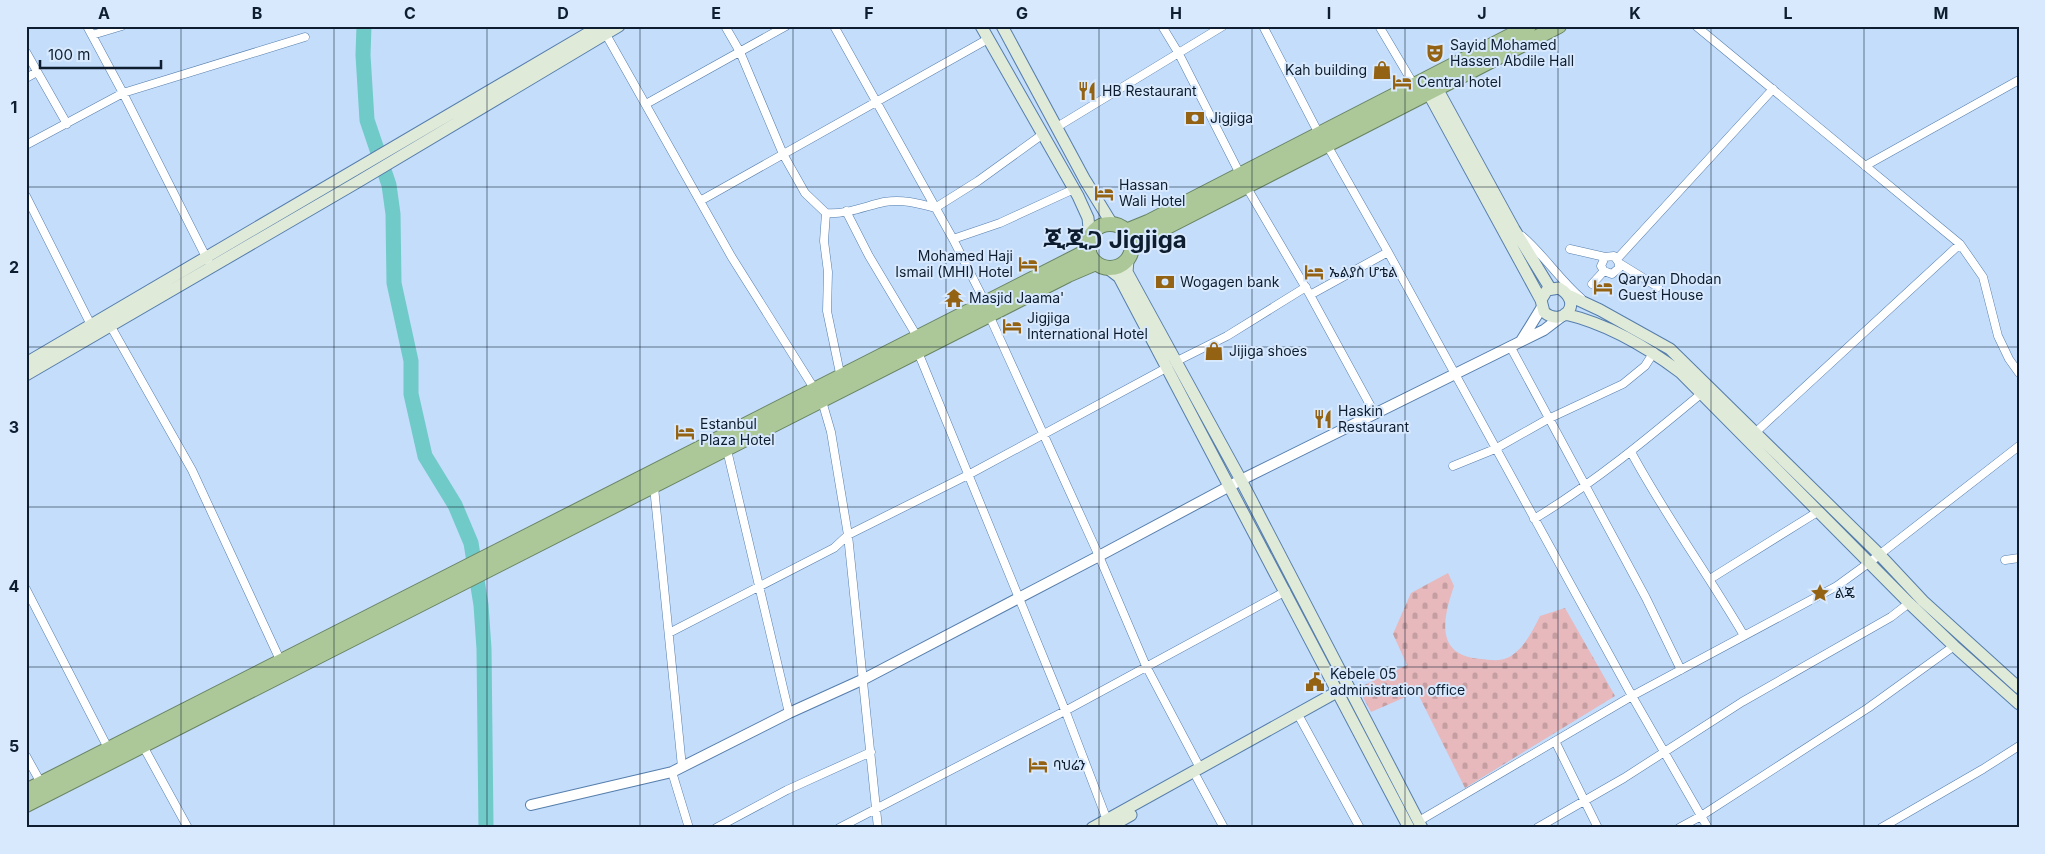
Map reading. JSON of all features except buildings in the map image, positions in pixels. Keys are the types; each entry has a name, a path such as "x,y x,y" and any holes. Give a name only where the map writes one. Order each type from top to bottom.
{"highway":[{"path":"1132,245 1243,180 1426,85 1529,26"},
{"path":"1426,85 1559,26"},
{"path":"1126,231 1243,180"},
{"path":"1112,224 1126,231 1132,245 1128,260 1116,267 1095,255 1098,228 1112,224"},
{"path":"26,791 41,783 111,755 143,746 512,552 1095,255"},
{"path":"512,552 654,487 727,450 818,396 841,378 918,345"},
{"path":"26,805 111,755 281,662 456,581"}],"main road":[{"path":"26,363 91,325 208,262 353,178 602,29 619,26"},
{"path":"981,26 1074,189 1088,218 1095,255 1119,277 1173,364"},
{"path":"1006,27 1102,211 1112,224"},
{"path":"1426,85 1550,288"},
{"path":"1426,85 1544,312 1552,317 1563,315 1599,323 1654,352 1680,372 1909,603 2019,704"},
{"path":"1128,260 1127,272 1173,364 1417,826"},
{"path":"26,375 110,325 208,262"},
{"path":"1541,304 1544,293 1550,288 1560,288 1570,296 1670,349 1936,612 2019,688"},
{"path":"1563,315 1571,306 1570,296"},
{"path":"1235,482 1286,591 1345,692"},
{"path":"1198,773 1301,720 1345,692"},
{"path":"1092,828 1107,825 1345,692"}],"street":[{"path":"87,26 208,262"},
{"path":"92,36 122,26"},
{"path":"725,26 740,52 783,154 805,193 826,213 905,201 935,208 1043,134"},
{"path":"646,104 786,26"},
{"path":"834,26 953,239 988,310 1099,556 1146,666 1224,828"},
{"path":"1162,26 1179,54 1243,180 1306,287 1375,414"},
{"path":"1057,127 1223,26"},
{"path":"1263,26 1323,139 1388,252 1632,696 1708,828"},
{"path":"1379,26 1426,85"},
{"path":"1696,26 1960,244 1983,277 1998,336 2009,359 2019,373"},
{"path":"602,29 730,256 818,396 831,432 848,535 878,828"},
{"path":"26,145 123,94 305,37"},
{"path":"700,201 988,39"},
{"path":"26,52 67,124"},
{"path":"26,78 38,72"},
{"path":"1865,166 2019,80"},
{"path":"1605,258 1601,266 1604,271 1612,274 1616,272 1618,261 1773,90"},
{"path":"953,239 1000,222 1074,189"},
{"path":"26,196 91,325"},
{"path":"846,211 918,345 968,475 1065,711 1107,825"},
{"path":"826,213 824,241 828,272 827,311 841,378"},
{"path":"1514,229 1534,247 1568,286 1590,306"},
{"path":"1756,432 1960,244"},
{"path":"1570,248 1605,258 1614,256 1618,261 1658,287"},
{"path":"1310,295 1388,252"},
{"path":"1592,284 1604,271"},
{"path":"669,633 834,548 848,535 968,475 1227,336 1306,287"},
{"path":"1521,341 1541,304"},
{"path":"531,806 672,772 789,713 864,679 1099,556 1235,482 1544,330 1563,315"},
{"path":"110,325 192,470 281,662"},
{"path":"1510,346 1646,598 1681,670"},
{"path":"1453,466 1495,449 1548,419 1595,395 1622,384 1645,366 1654,352"},
{"path":"1534,519 1585,486 1631,452 1702,393"},
{"path":"1417,826 1632,696 1744,634 1837,586 2019,446"},
{"path":"727,450 789,713"},
{"path":"1631,452 1649,486 1710,578 1744,634"},
{"path":"654,487 682,767"},
{"path":"1710,578 1819,511"},
{"path":"2005,560 2019,558"},
{"path":"26,589 111,755"},
{"path":"839,828 1065,711 1286,591"},
{"path":"1537,828 1585,801 1773,684 1891,617 1909,603"},
{"path":"1679,828 1701,816 1868,708 1954,646"},
{"path":"1301,720 1360,828"},
{"path":"1555,741 1598,828"},
{"path":"143,746 188,828"},
{"path":"1881,828 1894,825 2019,746"},
{"path":"716,828 787,790 871,752"},
{"path":"26,756 41,783"},
{"path":"672,772 689,828"}],"green space":[{"path":"1448,573 1454,586 1445,622 1449,643 1455,651 1466,656 1481,659 1496,660 1507,658 1524,643 1540,616 1565,608 1615,696 1465,788 1417,692 1371,712 1358,688 1407,665 1393,634 1411,593"}],"waterway":[{"path":"364,26 363,55 367,120 389,185 393,214 394,283 411,361 411,394 425,456 455,505 471,543 481,605 484,649 486,828"}],"place":[{"name":"Sayid Mohamed Hassen Abdile Hall","path":"1435,53"},
{"name":"Kah building","path":"1382,70"},
{"name":"Central hotel","path":"1402,82"},
{"name":"HB Restaurant","path":"1087,91"},
{"name":"Jigjiga","path":"1195,118"},
{"name":"Hassan Wali Hotel","path":"1104,193"},
{"name":"Mohamed Haji Ismail (MHI) Hotel","path":"1028,264"},
{"name":"ኤልያስ ሆቴል","path":"1314,272"},
{"name":"Wogagen bank","path":"1165,282"},
{"name":"Qaryan Dhodan Guest House","path":"1603,287"},
{"name":"Masjid Jaama'","path":"954,298"},
{"name":"Jigjiga International Hotel","path":"1012,326"},
{"name":"Jijiga shoes","path":"1214,351"},
{"name":"Haskin Restaurant","path":"1323,419"},
{"name":"Estanbul Plaza Hotel","path":"685,432"},
{"name":"ልጄ","path":"1820,593"},
{"name":"Kebele 05 administration office","path":"1315,682"},
{"name":"ባህሬን","path":"1038,765"}],"district":[{"name":"ጂጂጋ Jigjiga","path":"1115,240"}]}
